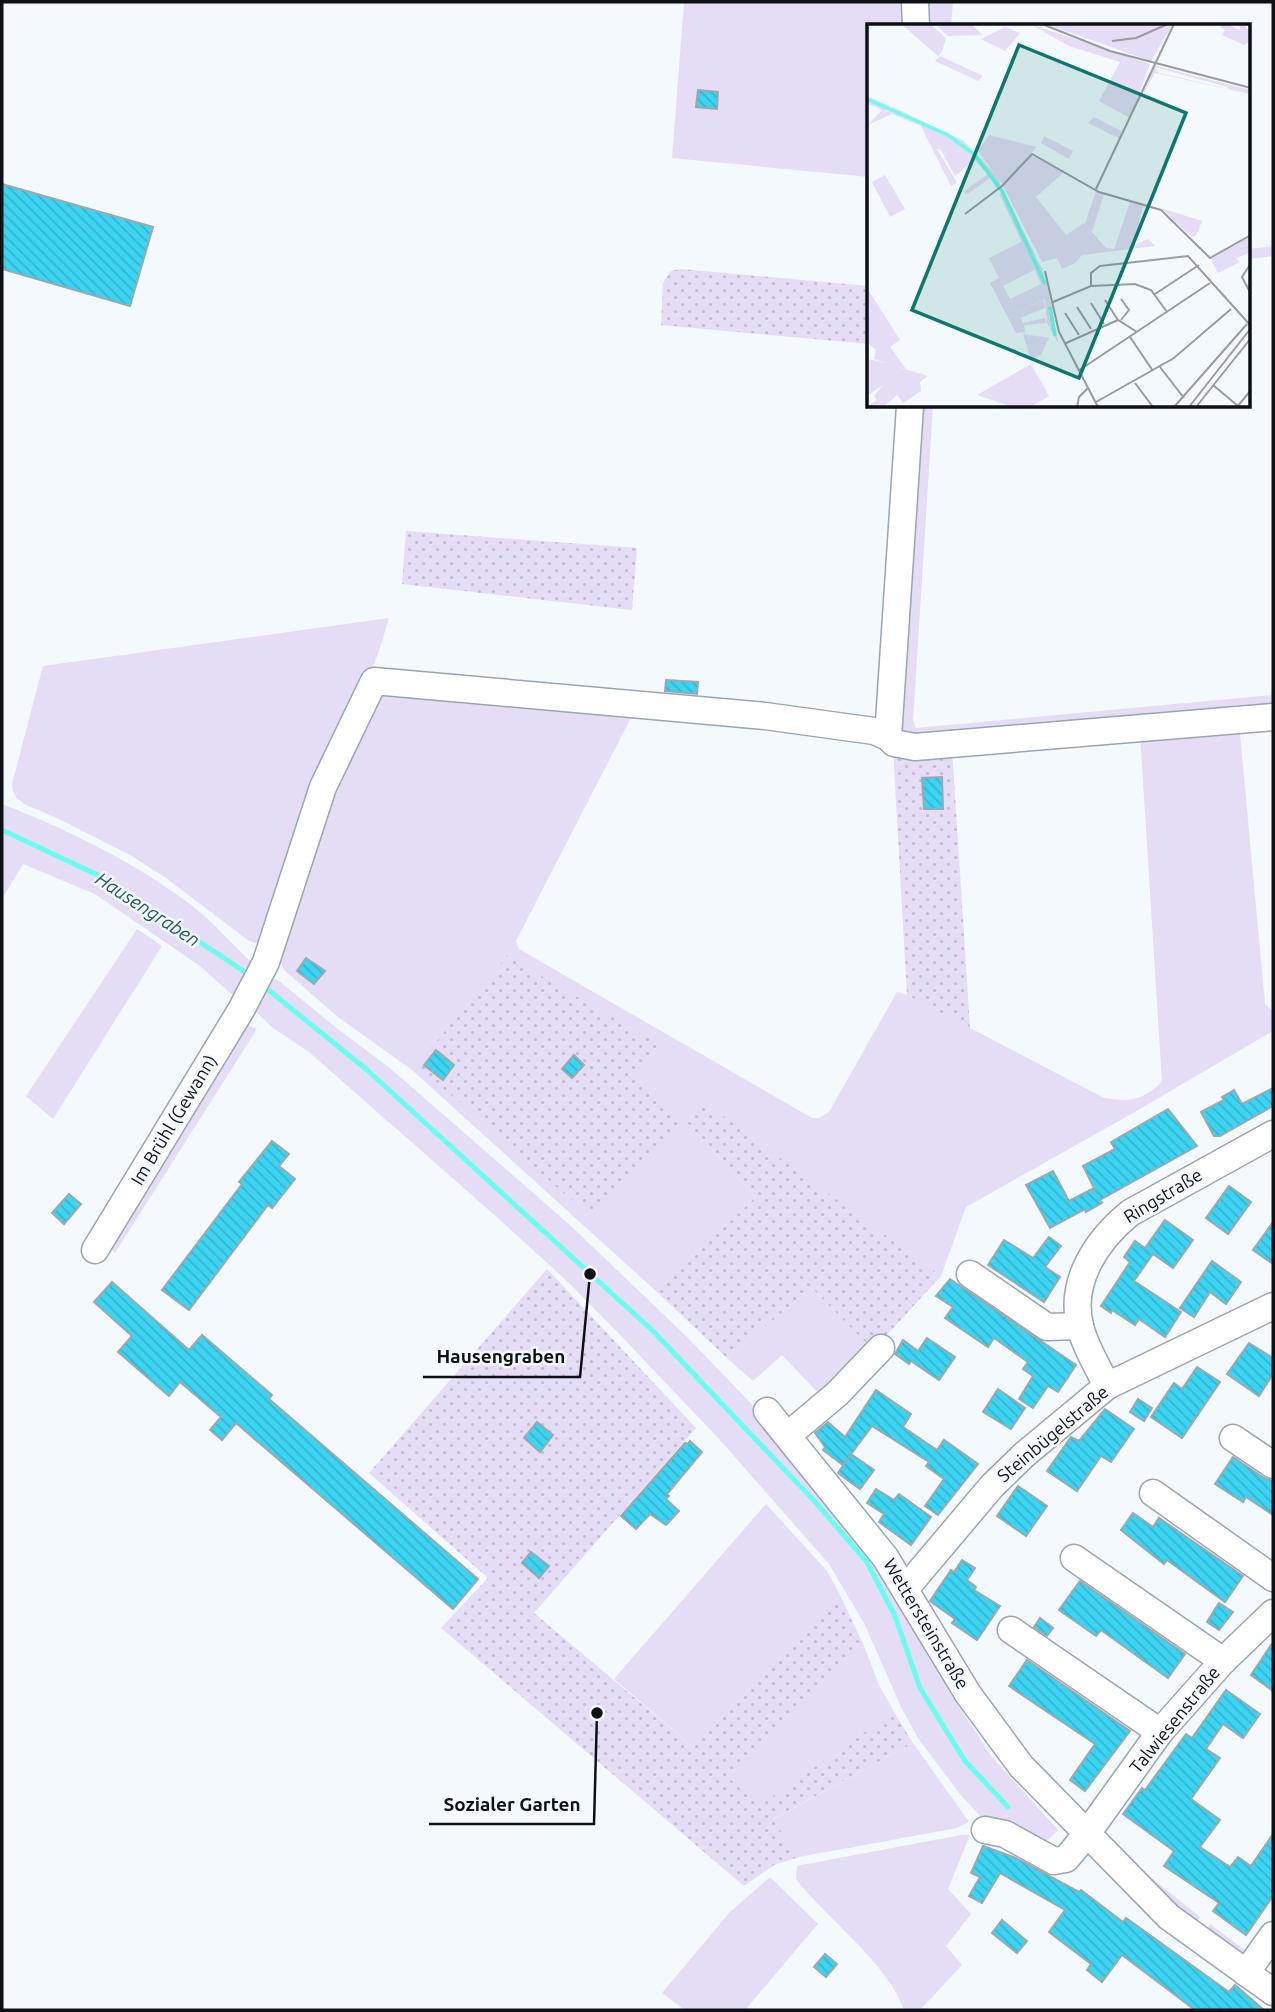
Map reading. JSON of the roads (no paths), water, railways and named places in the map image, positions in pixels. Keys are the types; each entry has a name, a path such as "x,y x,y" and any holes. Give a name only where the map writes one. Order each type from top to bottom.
{"street":[{"path":"915,2 916,24"},
{"path":"910,408 888,737 894,743 915,747 1273,717"},
{"name":"Im Brühl (Gewann)","path":"94,1250 257,981 275,943 323,787 374,681 765,716 874,731 888,737"},
{"name":"Ringstraße","path":"1107,1385 1080,1326 1078,1298 1084,1271 1099,1243 1130,1213 1273,1133"},
{"path":"970,1274 1047,1327 1080,1326"},
{"name":"Steinbügelstraße","path":"906,1588 992,1486 1025,1454 1107,1385 1273,1306"},
{"path":"788,1435 836,1394 881,1348"},
{"name":"Wettersteinstraße","path":"767,1411 885,1557 968,1695 1021,1766 1169,1917 1259,1967 1273,1992"},
{"path":"1233,1438 1273,1465"},
{"path":"1153,1493 1273,1578"},
{"path":"1074,1558 1223,1661"},
{"name":"Talwiesenstraße","path":"1086,1835 1160,1732 1223,1661 1273,1613"},
{"path":"1011,1630 1160,1732"},
{"path":"985,1829 1005,1835 1054,1861 1066,1859 1086,1835"},
{"path":"1259,1967 1273,1934"}],"waterway":[{"name":"Hausengraben","path":"2,830 102,877 251,976"},
{"name":"Hausengraben","path":"261,984 366,1069 653,1331 818,1505 867,1562 895,1616 920,1688 965,1761 1008,1807"}],"place":[{"name":"Hausengraben","path":"590,1274"},
{"name":"Sozialer Garten","path":"597,1713"}]}
